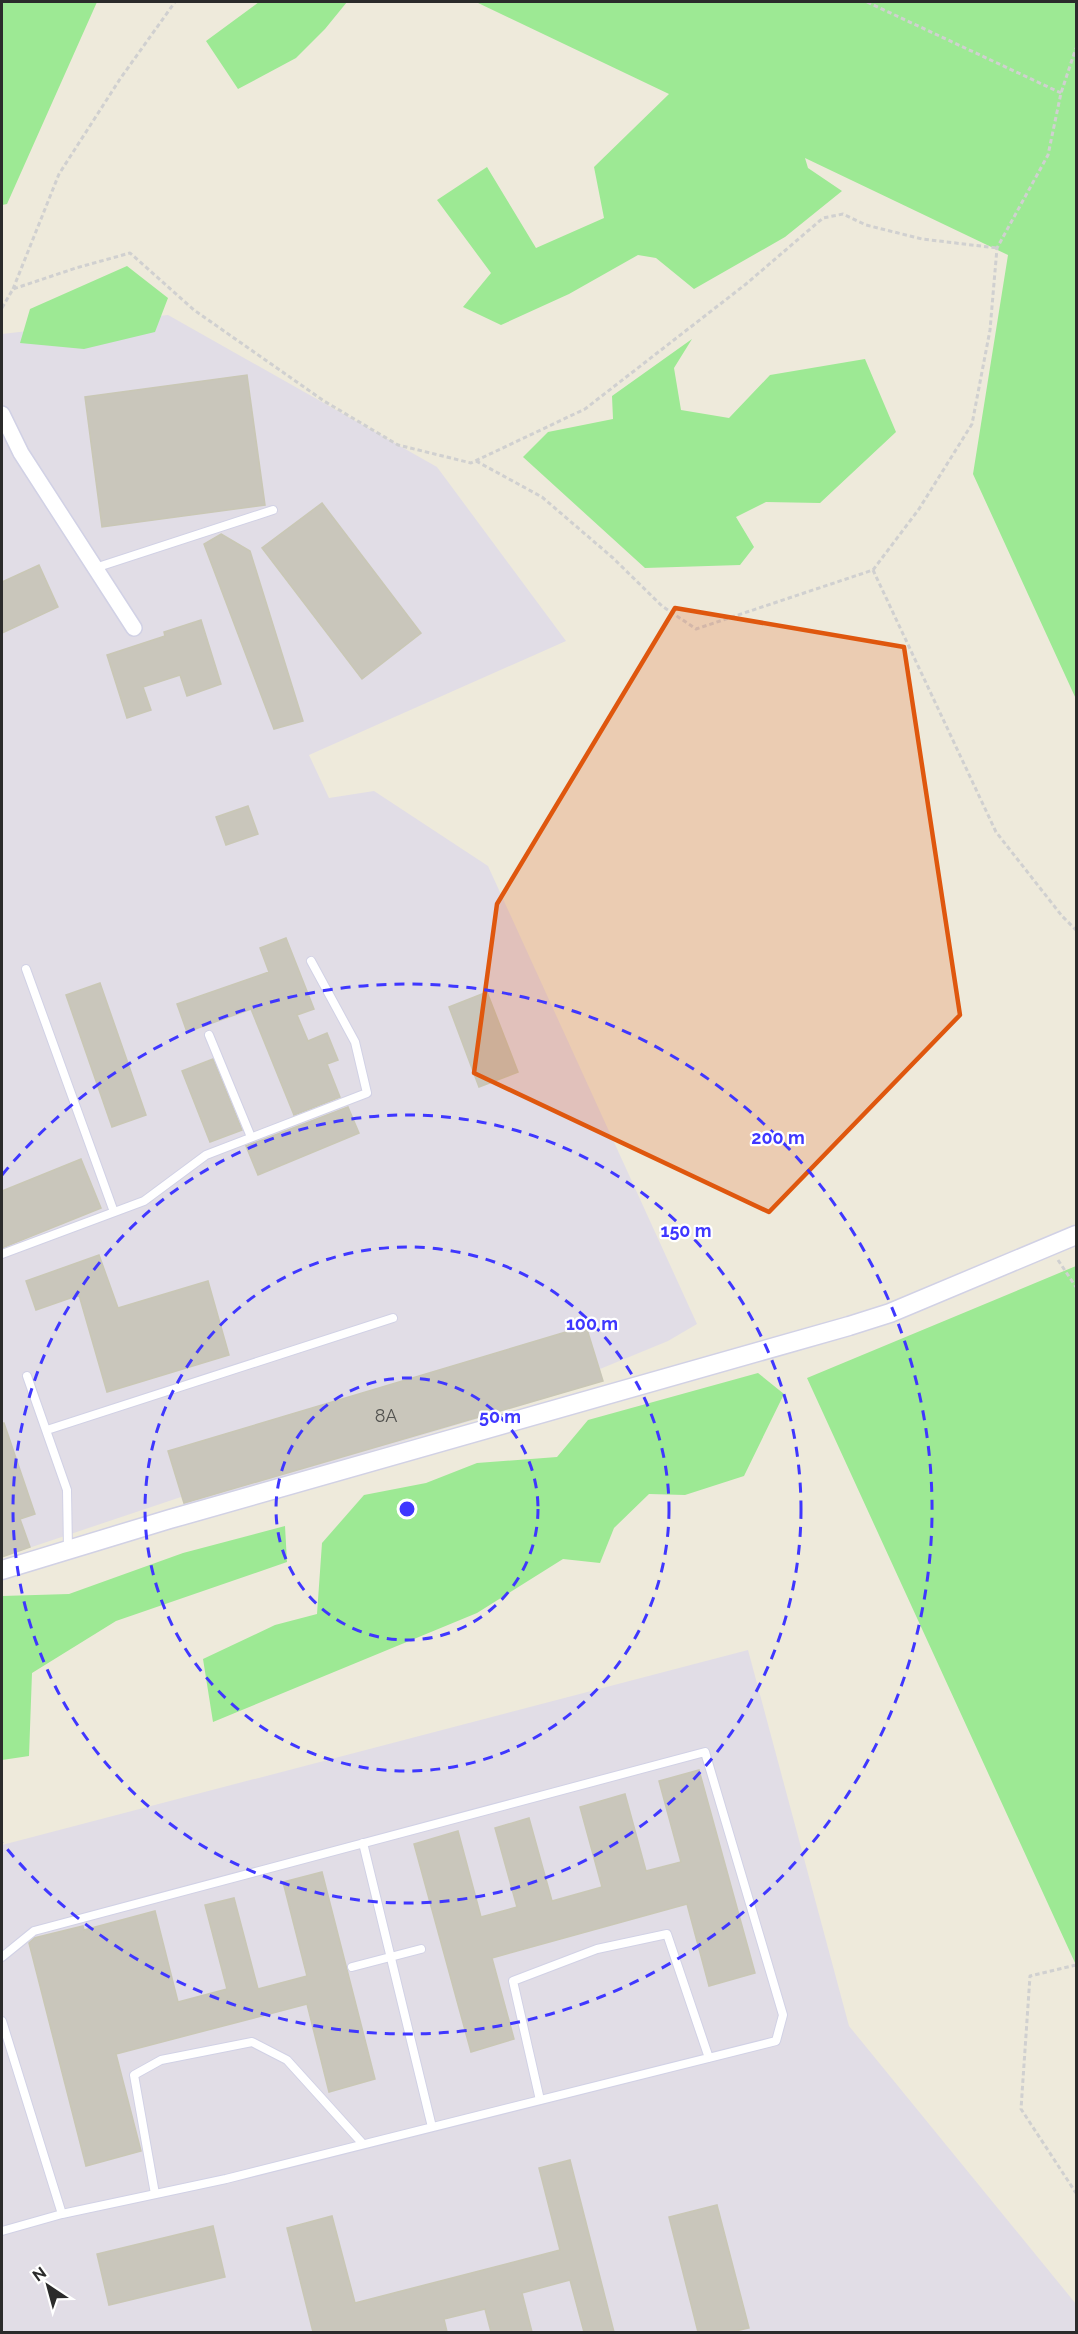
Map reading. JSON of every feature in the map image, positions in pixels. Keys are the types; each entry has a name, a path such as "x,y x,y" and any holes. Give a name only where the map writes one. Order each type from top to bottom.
{"street":[{"path":"2,414 21,453 134,628"},
{"path":"2,1570 170,1519 849,1326 890,1313 1077,1235"}],"lane":[{"path":"95,568 273,510"},
{"path":"2,1254 144,1201 206,1155 367,1093 355,1042 311,961"},
{"path":"26,969 114,1212"},
{"path":"210,1035 251,1137"},
{"path":"47,1430 393,1318"},
{"path":"27,1376 67,1490 68,1551"},
{"path":"2,1957 34,1931 705,1752 783,2015 776,2041 226,2179 62,2214 2,2231"},
{"path":"363,1843 432,2127"},
{"path":"540,2100 513,1981 597,1949 667,1934 709,2058"},
{"path":"352,1967 421,1948"},
{"path":"2,2021 62,2214"},
{"path":"155,2194 134,2075 161,2060 252,2042 287,2060 363,2144"}],"path":[{"path":"2,308 13,289 59,174 120,79 175,2"},
{"path":"867,2 1061,93"},
{"path":"476,461 542,498 614,558 662,606 696,629 873,570 919,509 972,423 990,330 997,248 1048,155 1061,93 1077,48"},
{"path":"13,289 76,267 130,253 195,310 324,401 398,445 471,463 585,408 746,284 822,218 843,214 866,225 922,239 997,248"},
{"path":"873,570 996,832 1062,916 1077,930"},
{"path":"1049,1246 1077,1287"},
{"path":"1077,1965 1030,1976 1021,2109 1077,2193"}],"highlighted area":[{"path":"675,608 904,647 960,1015 769,1212 474,1073 497,904"}],"shaded area":[{"path":"168,315 437,467 566,641 309,755 329,798 374,791 488,866 697,1324 668,1341 600,1369 603,1381 185,1507 181,1497 2,1557 2,334"},
{"path":"748,1650 849,2026 1076,2304 1076,2332 2,2332 2,1845"}],"green space":[{"path":"2,2 97,2 7,204 2,205"},
{"path":"259,2 347,2 325,29 296,58 238,89 206,41"},
{"path":"476,2 1076,2 1076,699 973,474 1008,255 805,158 808,168 842,191 785,237 694,289 656,258 638,255 569,294 501,325 463,307 491,273 437,200 487,167 536,248 604,218 594,167 669,94"},
{"path":"127,266 168,298 155,332 84,349 20,343 30,309"},
{"path":"692,339 674,368 681,410 729,418 770,375 865,359 896,432 820,503 766,502 736,517 754,547 740,565 645,568 523,457 548,432 613,419 612,396"},
{"path":"1076,1266 1076,1965 807,1378"},
{"path":"758,1373 784,1394 744,1476 685,1495 649,1494 614,1528 600,1563 563,1559 477,1613 213,1722 203,1659 275,1625 317,1614 322,1543 364,1495 426,1483 477,1463 557,1457 588,1420"},
{"path":"285,1526 287,1562 116,1621 32,1673 29,1756 2,1760 2,1596 69,1594 183,1553"}],"building":[{"path":"247,375 265,505 102,527 85,397"},
{"path":"322,503 421,633 362,679 262,548"},
{"path":"221,534 250,551 303,721 274,729 204,544"},
{"path":"39,565 58,607 2,633 2,582"},
{"path":"201,620 221,684 187,696 180,675 143,687 151,710 127,718 107,655 165,636 164,632"},
{"path":"248,806 258,834 226,845 216,817"},
{"path":"286,938 314,1009 297,1015 308,1041 327,1033 338,1060 327,1064 340,1097 294,1115 251,1009 187,1032 177,1004 269,972 260,948"},
{"path":"100,983 146,1115 112,1127 66,995"},
{"path":"487,992 518,1072 479,1087 449,1007"},
{"path":"213,1059 242,1130 210,1142 182,1071"},
{"path":"348,1107 359,1133 258,1175 246,1146"},
{"path":"81,1159 101,1208 2,1248 2,1191"},
{"path":"99,1255 118,1308 208,1281 229,1355 107,1392 79,1295 36,1310 26,1281"},
{"path":"586,1326 603,1381 184,1503 168,1451"},
{"path":"2,1423 4,1423 35,1514 20,1519 30,1547 2,1557"},
{"path":"699,1770 755,1973 709,1986 687,1904 492,1958 514,2039 471,2052 414,1844 458,1831 481,1917 517,1907 495,1828 529,1818 552,1901 602,1887 580,1807 625,1794 646,1871 681,1862 659,1781"},
{"path":"322,1872 375,2079 329,2092 307,2004 116,2054 141,2151 86,2166 29,1943 34,1938 83,1926 84,1930 155,1911 178,2002 227,1989 205,1905 234,1898 258,1989 307,1976 283,1882"},
{"path":"570,2160 614,2332 584,2332 570,2280 522,2293 532,2332 491,2332 485,2309 444,2319 447,2332 313,2332 287,2228 332,2216 355,2303 560,2250 539,2168"},
{"path":"717,2205 749,2328 731,2332 698,2332 669,2217"},
{"path":"213,2226 225,2277 109,2305 97,2254"}]}
